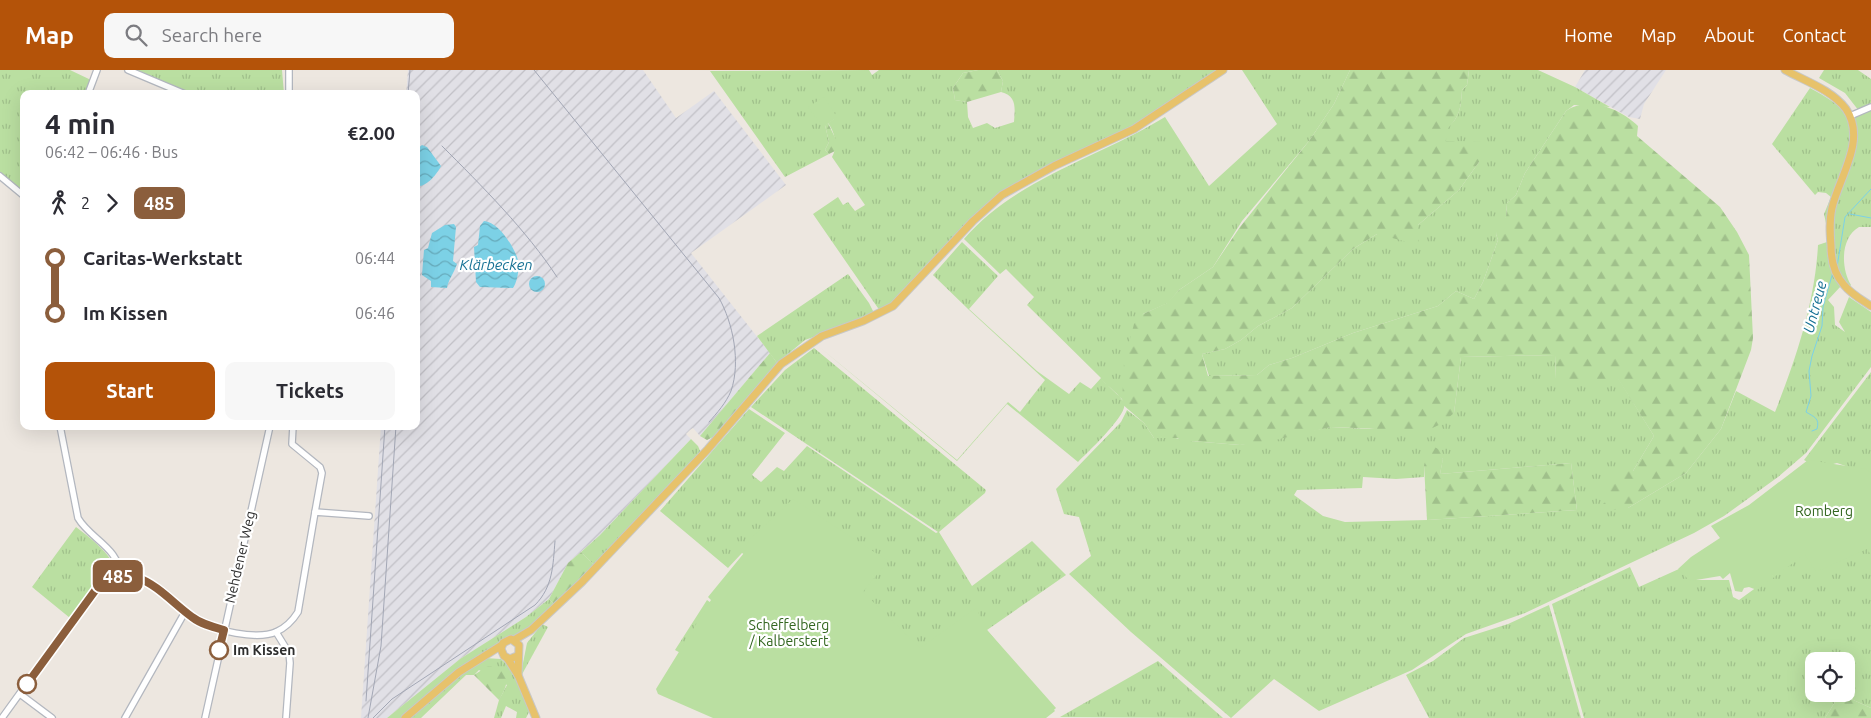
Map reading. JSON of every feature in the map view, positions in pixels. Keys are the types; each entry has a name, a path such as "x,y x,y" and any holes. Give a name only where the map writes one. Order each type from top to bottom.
{"main road":[{"path":"405,718 459,672 487,656 507,640 514,640 531,630 574,590 708,449 770,375 786,360 822,336 863,321 893,306 972,222 1002,195 1054,166 1134,129 1223,70"},
{"path":"1785,70 1831,95 1850,116 1854,129 1854,144 1831,214 1834,270 1845,287 1871,306"},
{"path":"518,675 517,656 531,630"},
{"path":"514,640 520,648"},
{"path":"502,645 501,652 518,675 536,718"},
{"path":"487,656 517,656"}],"street":[{"path":"90,90 97,70"},
{"path":"128,70 176,90"},
{"path":"288,90 289,70"},
{"path":"1850,116 1871,107"},
{"path":"0,176 20,193"},
{"path":"61,430 78,518 112,552 120,568 120,576"},
{"name":"Nehdener Weg","path":"205,718 269,430"},
{"path":"2,718 97,588 106,581 120,576 132,576 146,581 201,623 224,630 253,635 276,632 293,620 298,612 322,473 317,464 292,444 293,430"},
{"path":"315,512 369,516"},
{"path":"125,718 185,612"},
{"path":"276,632 289,653 286,718"},
{"path":"20,694 52,718"}],"shaded area":[{"path":"408,70 643,70 676,118 714,91 786,185 691,253 770,353 700,436 693,428 690,430 686,434 691,439 600,535 568,563 549,599 526,617 460,659 387,718 361,718 381,430 420,430 420,90 406,90"},
{"path":"1585,70 1666,70 1644,104 1640,119 1629,117 1575,87"}],"green space":[{"path":"0,70 70,70 91,80 87,90 20,90 20,189 0,173"},
{"path":"133,70 282,70 284,90 182,90"},
{"path":"869,70 872,75 879,70 978,70 963,73 953,88 955,100 967,102 968,117 973,128 987,123 995,128 1014,122 1015,112 1014,103 1010,96 1001,92 1003,81 997,70 1220,70 1134,125 1054,162 1004,190 898,299 880,311 813,214 838,197 843,205 848,202 855,211 865,205 832,157 835,149 835,140 828,123 837,117 823,126 825,125 829,142 825,150 829,154 785,177 710,71"},
{"path":"978,70 997,70 1003,81 1001,92 967,102 955,100 953,88 963,73"},
{"path":"1242,70 1350,70 1334,104 1309,141 1242,221 1213,267 1179,290 1168,303 1143,314 1123,400 1120,397 1124,403 1124,408 1120,416 1078,462 1007,404 957,461 818,346 957,460 1008,402 1020,412 1045,380 968,309 933,275 962,242 998,276 969,309 1037,371 1069,394 1080,382 1091,389 1101,378 1027,305 1034,297 1006,269 1000,274 964,239 985,218 1033,184 1139,132 1165,117 1209,186 1277,124"},
{"path":"1350,70 1469,70 1467,85 1462,90 1459,111 1455,120 1447,129 1446,141 1483,142 1479,162 1459,190 1418,225 1419,245 1377,234 1353,249 1292,308 1258,326 1241,340 1225,349 1202,354 1208,376 1257,375 1269,365 1292,358 1353,333 1438,306 1456,291 1474,299 1483,282 1498,240 1496,234 1499,221 1506,217 1507,203 1516,195 1525,173 1566,111 1584,104 1604,106 1623,114 1638,126 1637,136 1720,207 1737,232 1749,255 1753,338 1751,350 1721,429 1686,473 1628,508 1603,511 1599,507 1608,500 1599,490 1624,469 1633,471 1654,436 1618,379 1556,379 1555,355 1461,357 1454,413 1441,424 1426,431 1331,427 1262,443 1240,445 1191,441 1184,446 1178,438 1154,438 1144,423 1122,404 1124,362 1134,324 1143,314 1167,303 1179,290 1213,267 1240,227 1309,141 1334,104"},
{"path":"1469,70 1538,70 1575,87 1610,107 1574,105 1566,111 1525,173 1516,195 1507,203 1506,217 1496,234 1498,240 1483,282 1474,299 1456,291 1438,306 1353,333 1292,358 1269,365 1257,375 1209,376 1202,354 1225,349 1241,340 1258,326 1292,308 1353,249 1377,234 1418,225 1459,190 1479,162 1446,141 1446,129 1451,125 1459,112 1462,90 1467,85"},
{"path":"1824,70 1858,70 1871,79 1871,105 1859,111 1845,93 1819,78"},
{"path":"1810,88 1833,102 1845,114 1850,131 1850,158 1853,120 1855,116 1871,110 1871,227 1859,227 1848,238 1845,246 1845,271 1851,285 1848,289 1835,265 1824,214 1831,197 1826,193 1818,192 1815,195 1772,144"},
{"path":"824,97 837,117 823,127 808,107"},
{"path":"828,123 838,144 835,151 829,154 825,150 829,142 825,125"},
{"path":"1827,242 1828,257 1841,286 1828,300 1834,307 1835,325 1845,332 1839,322 1849,297 1871,312 1871,367 1806,453 1778,477 1724,516 1694,533 1525,613 1466,634 1412,670 1319,711 1274,679 1231,718 1131,632 1069,574 1091,556 1079,517 1064,514 1056,489 1121,422 1127,410 1144,423 1154,438 1170,437 1191,441 1240,445 1331,427 1370,429 1454,413 1461,357 1555,355 1556,379 1618,378 1654,436 1633,471 1628,508 1686,473 1721,429 1736,391 1775,412 1790,372 1809,309 1818,245","holes":["1443,458 1440,474 1571,463 1577,510 1427,520 1345,522 1323,516 1294,495 1297,490 1362,488 1363,477 1396,479 1424,477 1424,465"]},
{"path":"848,274 869,303 875,315 805,340 777,363 757,336"},
{"path":"814,348 986,490 985,493 939,532 972,586 1032,541 1066,575 987,630 1055,711 1046,718 800,718 675,650 707,600 729,616 810,597 742,553 728,568 660,511 749,409 785,433 752,475 761,482 777,467 784,471 807,446 936,533 938,532 751,407 785,370"},
{"path":"770,353 777,363 713,437 707,440 700,436"},
{"path":"1871,372 1871,475 1837,463 1818,468 1804,460"},
{"path":"691,439 698,446 701,453 595,566 581,552 600,535"},
{"path":"1431,445 1440,450 1443,459 1440,474 1571,463 1577,510 1427,520 1424,465"},
{"name":"Romberg","path":"1808,460 1866,469 1871,473 1871,555 1867,549 1816,572 1805,554 1757,590 1749,587 1744,588 1742,592 1735,591 1730,573 1723,579 1720,576 1690,581 1678,569 1691,557 1720,538 1711,526 1749,505"},
{"name":"Scheffelberg / Kalberstert","path":"793,499 888,561 863,592 920,648 976,608 987,630 1056,708 1045,718 713,718 658,694 656,689 711,600 708,597 744,553 749,540"},
{"path":"76,527 101,548 112,562 114,568 112,576 93,588 70,618 32,587"},
{"path":"1871,541 1871,708 1855,701 1855,652 1805,652 1805,702 1835,702 1825,718 1584,718 1552,604 1630,567 1639,587 1690,564 1689,580 1729,580 1733,597 1739,600 1805,552"},
{"path":"581,552 595,566 554,604 549,599 568,563"},
{"path":"549,599 554,604 530,627 454,672 402,718 387,718 460,659 526,617"},
{"path":"1549,605 1581,718 1429,718 1406,675 1433,661 1464,638 1508,624"},
{"path":"542,624 548,627 520,678 527,643"},
{"path":"485,658 501,659 513,670 528,708 529,712 526,718 516,718 517,712 506,706 501,718 494,718 499,700 507,685 479,670 474,675 466,675 421,718 408,718 446,685"},
{"path":"1158,661 1223,718 1060,717"},
{"path":"488,666 503,667 505,672 506,684 499,700 474,675"},
{"path":"1855,701 1871,708 1871,718 1825,718 1835,702"}],"water":[{"path":"422,145 427,147 441,166 427,183 420,186 420,146"},
{"name":"Klärbecken","path":"484,221 499,229 512,246 517,257 518,273 513,288 480,287 476,282 474,247 478,245 480,226"},
{"path":"454,224 456,227 453,261 457,264 447,288 431,287 431,281 422,275 424,250 428,248 432,233 445,225"},
{"path":"537,276 543,278 545,284 543,290 537,292 531,290 529,284 531,278"}],"waterway":[{"name":"Untreue","path":"1837,267 1845,217 1871,189"},
{"path":"1850,214 1871,218"},
{"name":"Untreue","path":"1812,431 1817,429 1818,422 1816,418 1806,412 1811,396 1809,371 1822,326 1823,307 1833,272"}],"railway":[{"path":"408,90 410,70"},
{"path":"534,70 719,298 724,308 734,343 734,380 729,395 709,422"},
{"path":"442,146 488,192 518,226 557,277"},
{"path":"366,701 385,430"},
{"path":"368,718 381,646 396,430"},
{"path":"373,718 392,699 535,605 549,583 553,567 555,541"}],"bus line":[{"name":"485","path":"27,684 97,588 110,579 124,575 146,581 192,617 224,630 219,650"}],"place":[{"name":"Im Kissen","path":"219,650"}]}
